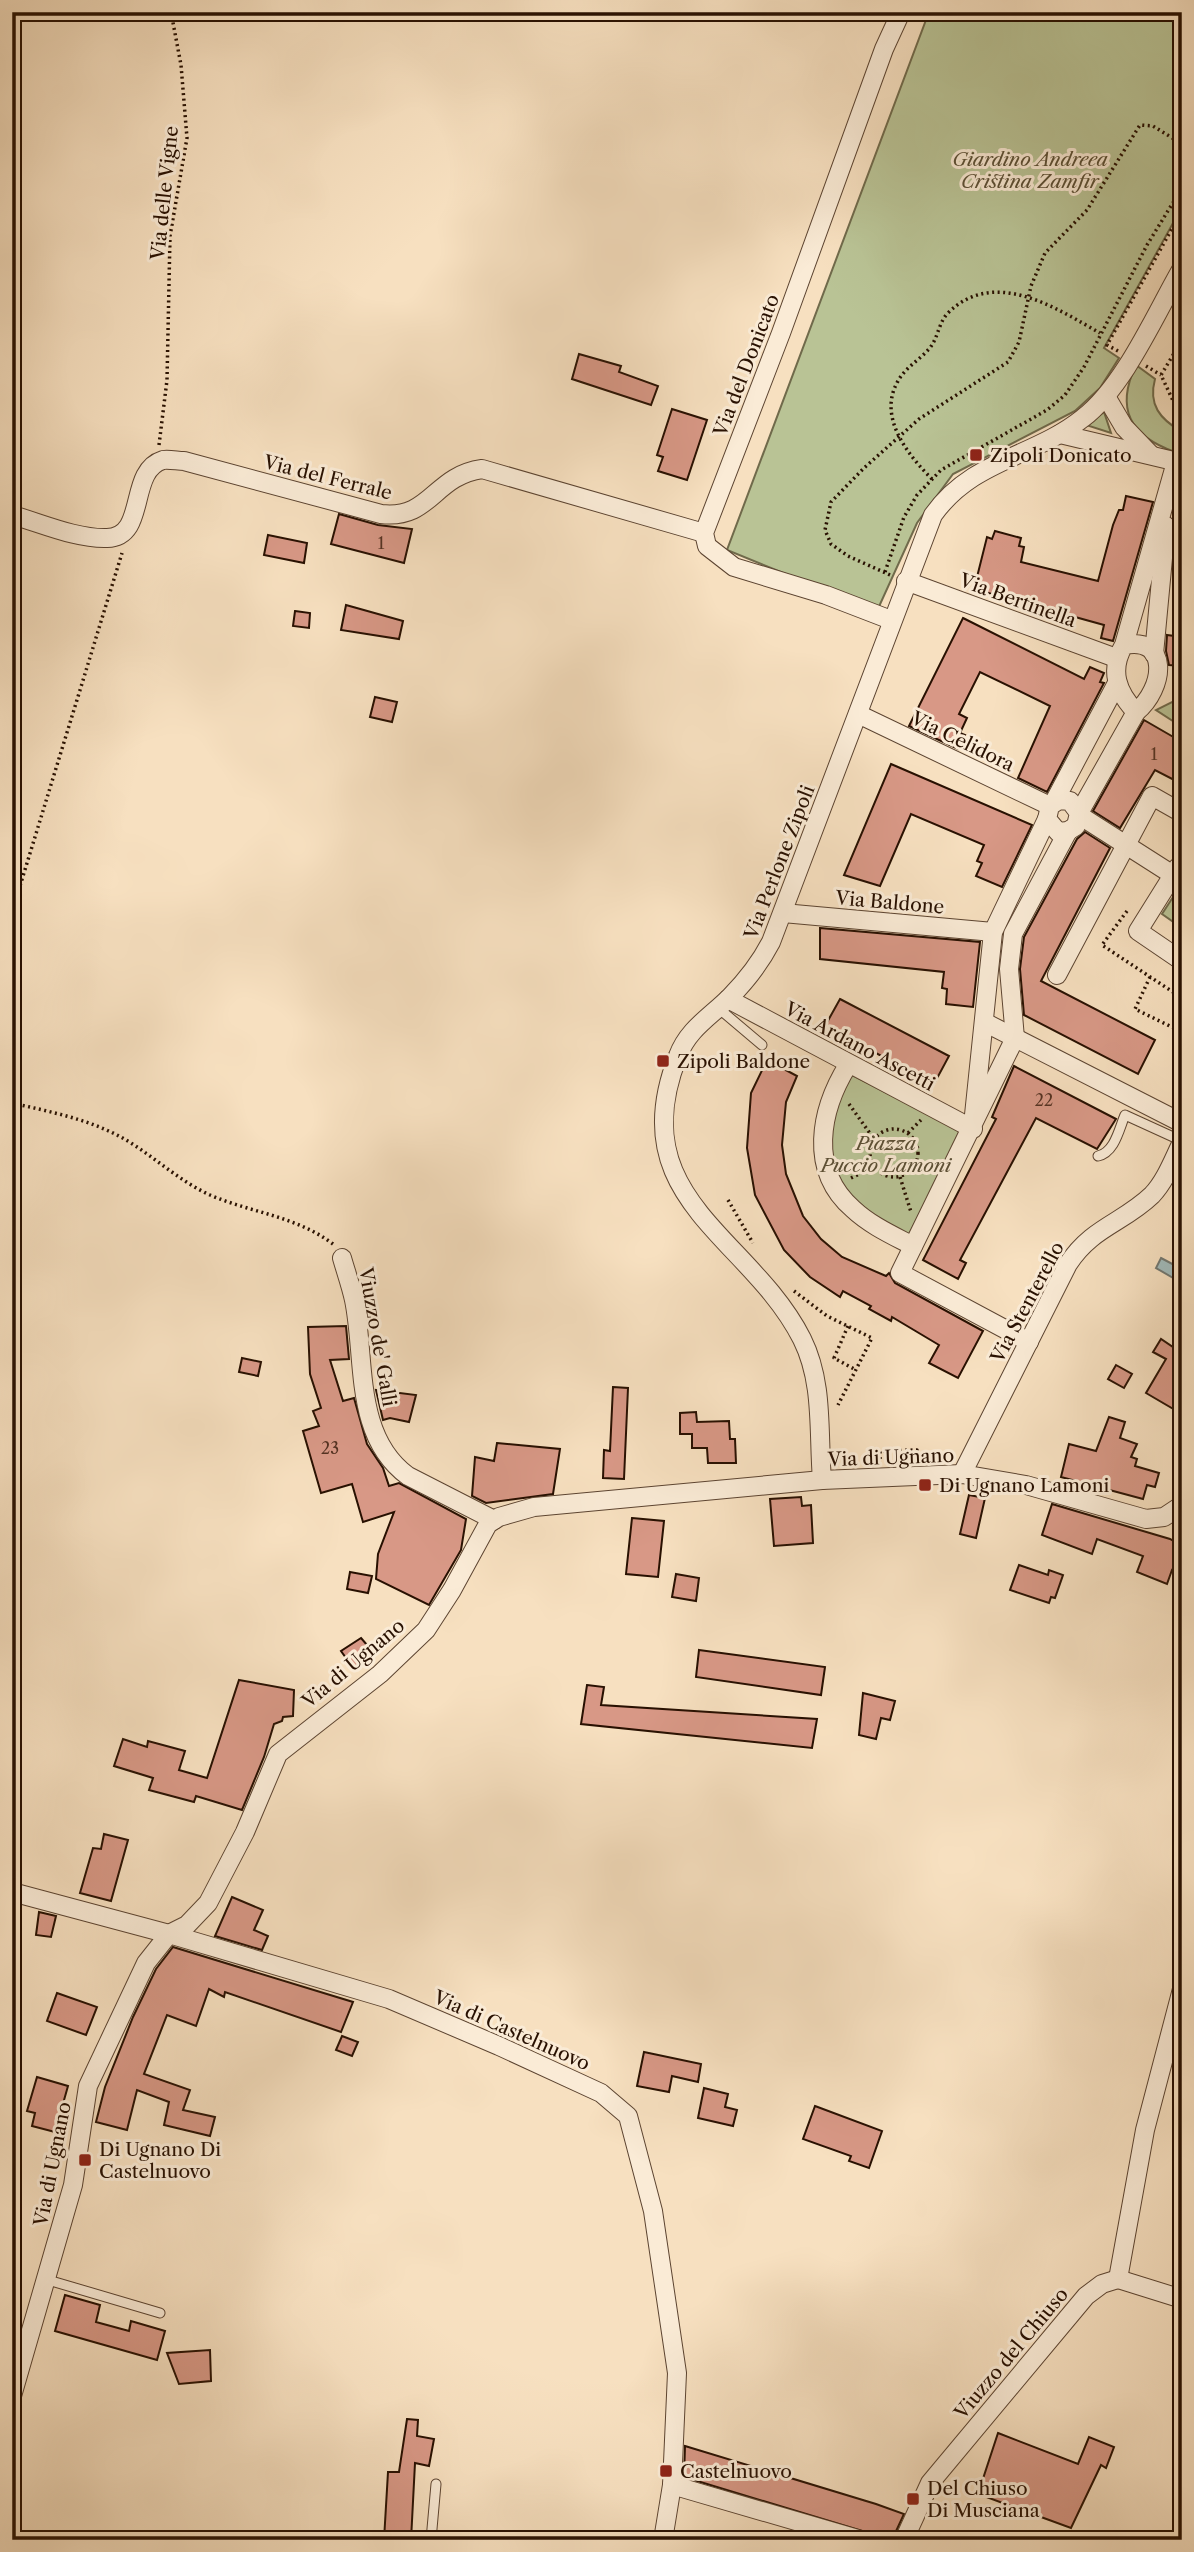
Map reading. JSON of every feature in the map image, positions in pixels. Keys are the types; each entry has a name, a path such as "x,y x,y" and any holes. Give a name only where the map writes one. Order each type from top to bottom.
{"street":[{"name":"Via del Donicato","path":"704,533 781,333 884,49 901,12"},
{"path":"1153,456 1124,427 1107,398 1182,268"},
{"name":"Via Perlone Zipoli","path":"821,1480 817,1382 802,1339 775,1301 692,1205 677,1181 668,1155 665,1105 674,1067 688,1036 761,961 783,913 858,714 891,620 899,578 933,515 953,490 983,469 1060,434 1107,398"},
{"path":"973,1129 993,932 1050,809 1117,683 1120,651 1171,481 1179,463 1060,434"},
{"path":"12,514 89,536 109,538 122,533 133,518 142,481 152,467 163,460"},
{"name":"Via del Ferrale","path":"163,460 184,461 381,514 399,516 420,509 439,487 463,472 482,469 704,533"},
{"path":"1029,1342 900,1273 973,1129 1015,1038 1009,969 1013,934 1068,831 1076,826 1079,814 1136,712 1154,694 1159,665 1154,654 1171,481"},
{"path":"704,533 707,546 734,567 826,595 891,620"},
{"name":"Via Bertinella","path":"899,578 1120,651 1142,645 1154,654"},
{"path":"1117,683 1125,700 1136,712"},
{"name":"Via Celidora","path":"858,714 1050,809"},
{"path":"1057,975 1152,796 1182,813"},
{"path":"1050,809 1070,801 1079,814 1125,845 1177,872 1138,931 1182,961"},
{"path":"1050,809 1053,829 1068,831"},
{"name":"Via Baldone","path":"783,913 993,932"},
{"name":"Via Ardano Ascetti","path":"722,1003 973,1129"},
{"path":"984,1022 1182,1123"},
{"path":"848,1065 836,1084 824,1120 821,1154 833,1187 860,1214 916,1241"},
{"name":"Via Stenterello","path":"962,1474 1068,1264 1082,1243 1153,1194 1163,1181 1182,1141"},
{"name":"Viuzzo de' Galli","path":"342,1258 354,1301 362,1386 382,1446 396,1468 408,1476 494,1520"},
{"name":"Via di Ugnano","path":"12,2396 48,2280 73,2185 79,2133 92,2074 141,1972 169,1934 187,1925 208,1903 245,1832 278,1754 380,1674 425,1630 453,1590 484,1529 494,1520 534,1507 821,1480 962,1474 1026,1485 1141,1518 1164,1517"},
{"path":"1182,1505 1164,1517 1182,1526"},
{"name":"Via di Castelnuovo","path":"12,1892 169,1934 389,1999 601,2094 628,2116 653,2211 677,2372 671,2485 663,2540"},
{"path":"1182,1989 1145,2130 1118,2278 1182,2300"},
{"name":"Viuzzo del Chiuso","path":"904,2540 930,2483 1086,2296 1102,2284 1118,2278"},
{"path":"671,2485 861,2540"}],"lane":[{"path":"722,1003 762,1045"},
{"path":"1098,1156 1105,1154 1112,1147 1125,1115 1182,1141"},
{"path":"48,2280 160,2313"},
{"path":"431,2540 436,2484"}],"path":[{"name":"Via delle Vigne","path":"163,460 158,444 167,380 170,236 187,138 181,65 171,12"},
{"path":"899,578 848,556 831,544 825,530 825,519 831,502 919,419 1008,362 1019,342 1029,295 1045,253 1087,211 1140,125 1153,126 1182,144"},
{"path":"884,572 904,517 917,495 941,470 1047,410 1065,396 1084,367 1100,333 1182,188"},
{"path":"932,480 911,458 899,437 892,411 892,392 899,378 930,349 945,315 962,300 1011,292 1029,295 1100,333"},
{"path":"1182,340 1161,375 1182,420"},
{"path":"12,912 133,518"},
{"path":"1150,977 1135,1009 1182,1032"},
{"path":"836,1084 874,1139"},
{"name":"Viuzzo de' Galli","path":"12,1103 72,1117 116,1134 184,1182 211,1196 302,1223 333,1244 342,1258"},
{"path":"888,1130 900,1130 914,1139 918,1160 908,1174 900,1177 884,1175 874,1167 870,1151 874,1139 888,1130"},
{"path":"833,1187 874,1167"},
{"path":"900,1177 916,1241"},
{"path":"727,1200 755,1246"},
{"path":"785,1284 827,1316 872,1338 835,1410"},
{"path":"848,1326 834,1357 856,1370"},
{"path":"867,1461 880,1460 880,1451 918,1450 918,1459 929,1458"}],"green space":[{"name":"Giardino Andreea Cristina Zamfir","path":"929,12 1182,12 1182,216 1178,214 1104,348 1119,358 1100,388 1075,411 953,474 917,523 877,611 727,550"},
{"path":"1136,365 1155,379 1153,396 1158,410 1182,432 1175,452 1147,438 1131,419 1127,408 1127,395"},
{"path":"1104,412 1111,433 1086,425"},
{"path":"1172,702 1182,706 1182,727 1156,710"},
{"path":"1175,894 1182,898 1182,928 1162,914"},
{"name":"Piazza Puccio Lamoni","path":"848,1073 962,1131 908,1237 878,1221 839,1184 827,1132"}],"water":[{"path":"1161,1258 1182,1269 1180,1282 1156,1268"}],"building":[{"path":"579,354 621,366 619,372 658,386 651,405 572,379"},
{"path":"672,409 707,420 687,480 658,471 663,457 657,455"},
{"path":"1126,496 1153,502 1113,641 1101,638 1104,625 974,589 987,537 992,539 995,531 1021,538 1019,546 1024,547 1021,562 1098,581 1113,525 1119,510 1123,510"},
{"path":"339,514 378,525 412,529 404,563 331,544"},
{"path":"268,535 307,543 304,563 264,555"},
{"path":"346,605 403,621 399,639 341,630"},
{"path":"295,611 310,613 309,628 293,626"},
{"path":"963,618 1084,679 1090,667 1104,673 1100,682 1104,683 1047,792 1018,778 1050,706 980,672 959,714 967,718 960,733 965,735 958,749 909,726"},
{"path":"1167,635 1182,637 1182,666 1169,665"},
{"path":"375,697 397,702 392,722 370,717"},
{"path":"1144,720 1182,742 1182,784 1155,770 1120,828 1093,811"},
{"path":"891,764 1032,825 1002,887 976,876 982,863 977,861 984,845 911,814 880,886 844,875"},
{"path":"1085,832 1110,848 1041,981 1155,1040 1138,1074 1024,1015 1020,969 1024,937 1077,839"},
{"path":"820,928 980,942 973,1007 946,1004 947,989 942,988 944,972 820,959"},
{"path":"840,999 949,1056 934,1084 825,1026"},
{"path":"767,1060 797,1076 786,1102 782,1145 786,1174 803,1216 821,1239 842,1257 886,1276 889,1273 895,1283 983,1331 958,1378 929,1363 939,1345 892,1317 891,1321 869,1309 871,1306 843,1291 840,1297 810,1277 784,1250 755,1195 747,1148 751,1093"},
{"path":"1014,1066 1116,1119 1097,1149 1036,1118 960,1260 966,1263 958,1279 923,1260 996,1119 992,1117"},
{"path":"346,1326 349,1359 330,1360 343,1401 354,1398 367,1444 383,1468 389,1486 399,1483 466,1519 461,1550 429,1605 376,1579 378,1554 394,1512 363,1522 352,1484 321,1493 303,1431 319,1426 313,1411 321,1408 310,1374 308,1327"},
{"path":"1182,1331 1182,1414 1146,1393 1166,1359 1153,1352 1161,1339 1173,1347"},
{"path":"242,1358 261,1362 258,1376 239,1372"},
{"path":"1116,1365 1132,1374 1124,1388 1108,1379"},
{"path":"613,1387 628,1388 624,1479 603,1478 604,1450 610,1451"},
{"path":"376,1390 416,1395 409,1422 390,1418 383,1420"},
{"path":"696,1412 697,1422 729,1421 730,1439 735,1439 736,1463 708,1463 707,1448 692,1448 692,1434 680,1434 680,1413"},
{"path":"1109,1417 1125,1422 1120,1438 1137,1444 1131,1457 1137,1459 1135,1466 1159,1473 1155,1487 1147,1485 1143,1499 1061,1477 1069,1444 1096,1451"},
{"path":"497,1443 560,1449 553,1494 486,1503 472,1496 475,1457 494,1461"},
{"path":"969,1495 985,1498 976,1538 960,1534"},
{"path":"801,1497 802,1506 811,1505 813,1543 774,1546 770,1499"},
{"path":"1052,1504 1170,1539 1182,1546 1182,1562 1177,1573 1172,1570 1167,1584 1137,1572 1143,1556 1097,1539 1092,1554 1042,1535"},
{"path":"632,1518 664,1521 658,1577 626,1574"},
{"path":"1019,1565 1048,1575 1049,1570 1063,1575 1055,1598 1051,1597 1049,1603 1010,1590"},
{"path":"350,1572 372,1576 368,1593 347,1589"},
{"path":"676,1574 699,1578 696,1601 672,1597"},
{"path":"361,1638 374,1653 354,1669 341,1651"},
{"path":"699,1650 825,1667 821,1695 696,1677"},
{"path":"239,1680 294,1690 293,1716 283,1717 282,1721 274,1724 264,1757 242,1810 196,1796 194,1802 149,1790 153,1778 114,1766 123,1739 147,1747 148,1741 185,1751 179,1770 207,1778"},
{"path":"587,1685 604,1687 601,1705 817,1719 812,1748 581,1724"},
{"path":"863,1693 895,1701 890,1720 881,1718 876,1739 859,1735"},
{"path":"104,1834 128,1840 111,1901 80,1893 93,1848 101,1849"},
{"path":"232,1897 263,1910 254,1930 268,1936 262,1950 215,1936"},
{"path":"39,1912 56,1916 51,1937 36,1935"},
{"path":"173,1947 353,2002 341,2032 225,1992 224,1997 209,1989 196,2026 167,2015 144,2074 190,2090 183,2110 215,2117 210,2136 164,2125 169,2102 137,2090 127,2130 96,2122 105,2087 133,2017 156,1969"},
{"path":"57,1993 97,2007 86,2035 47,2021"},
{"path":"342,2036 358,2042 352,2056 336,2050"},
{"path":"644,2052 701,2064 698,2082 672,2076 669,2092 637,2086"},
{"path":"37,2077 68,2086 55,2132 32,2126 35,2113 27,2111"},
{"path":"704,2088 728,2094 725,2107 737,2110 733,2126 698,2118"},
{"path":"815,2106 882,2131 869,2168 849,2161 851,2156 803,2139"},
{"path":"65,2295 100,2305 96,2322 129,2331 131,2321 165,2331 157,2360 55,2331"},
{"path":"210,2350 211,2381 179,2384 167,2353"},
{"path":"407,2419 418,2420 417,2436 434,2439 429,2466 415,2463 411,2540 384,2540 388,2472 399,2472"},
{"path":"998,2433 1078,2464 1089,2437 1114,2447 1106,2468 1101,2465 1071,2528 978,2494"},
{"path":"685,2446 904,2514 892,2540 684,2477"}],"place":[{"name":"Zipoli Donicato","path":"976,455"},
{"name":"Zipoli Baldone","path":"663,1061"},
{"name":"Di Ugnano Lamoni","path":"925,1485"},
{"name":"Di Ugnano Di Castelnuovo","path":"85,2160"},
{"name":"Castelnuovo","path":"666,2471"},
{"name":"Del Chiuso Di Musciana","path":"913,2499"}]}
